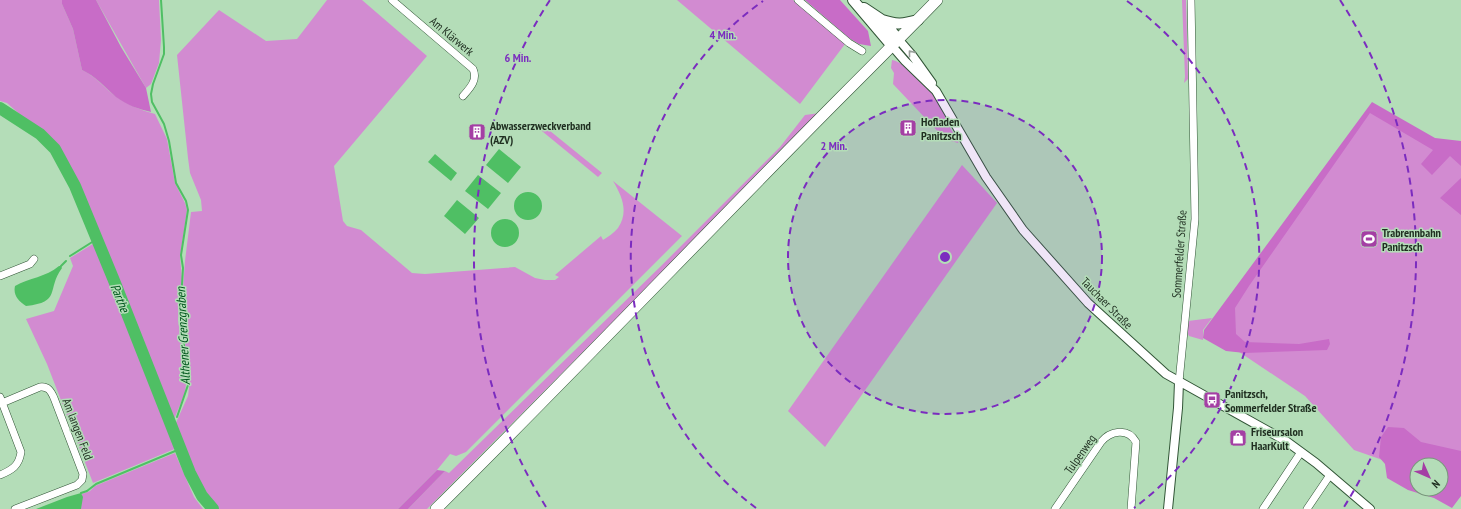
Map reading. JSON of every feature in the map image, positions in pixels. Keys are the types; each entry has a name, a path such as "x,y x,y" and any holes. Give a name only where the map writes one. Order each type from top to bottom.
{"main road":[{"path":"436,509 937,0"},
{"path":"854,1 882,20 893,24 902,24 918,20"},
{"path":"854,1 896,43"},
{"path":"882,20 896,43"}],"street":[{"name":"Am Klärwerk","path":"392,0 474,69 474,83 464,96"},
{"path":"798,0 849,43 862,51"},
{"name":"Sommerfelder Straße","path":"1168,509 1195,219 1191,0"},
{"name":"Tauchaer Straße","path":"896,43 922,68 986,177 1023,230 1088,303 1166,374 1272,433 1301,452 1370,509"},
{"path":"0,276 30,264 34,260"},
{"name":"Am langen Feld","path":"1,400 44,386 48,389 54,397 83,474 82,480 77,484 15,509"},
{"path":"0,475 16,466 20,460 21,452 1,400"},
{"name":"Tulpenweg","path":"1055,509 1101,442 1108,435 1117,432 1127,433 1136,442 1131,509"},
{"path":"1263,509 1301,452"},
{"path":"1307,509 1330,475"}],"shaded area":[{"path":"0,0 62,0 62,4 73,29 82,70 92,76 122,101 136,108 155,114 167,139 175,183 187,210 180,257 182,278 178,320 187,376 185,393 172,424 95,222 77,181 52,143 7,103 0,101"},
{"path":"62,0 96,0 121,47 146,88 151,112 142,110 120,100 96,79 82,70 73,29 62,4"},
{"path":"96,0 159,0 161,40 159,63 151,84 146,88"},
{"path":"327,0 362,0 427,56 334,166 343,221 347,226 361,230 412,273 425,274 515,267 535,278 555,280 559,277 555,275 601,236 603,240 618,228 624,210 619,192 613,181 682,236 466,452 456,456 450,454 437,470 398,509 216,509 203,494 174,427 188,396 190,379 181,316 185,261 191,212 202,211 201,200 190,173 177,55 219,10 266,41 297,39"},
{"path":"677,0 793,0 845,44 800,104"},
{"path":"805,0 840,0 868,31 871,46 859,44 849,38"},
{"path":"1182,0 1186,0 1188,79 1184,83 1185,77"},
{"path":"892,60 905,66 919,78 931,92 940,104 950,128 959,140 958,143 945,139 893,84 894,73 891,68"},
{"path":"1372,102 1435,138 1461,141 1461,166 1450,156 1432,175 1421,164 1433,150 1370,113 1235,308 1236,334 1245,342 1299,344 1329,339 1330,344 1327,350 1245,353 1226,351 1203,338 1204,330"},
{"name":"Trabrennbahn Panitzsch","path":"1370,106 1432,142 1461,145 1461,486 1449,473 1449,457 1409,457 1409,469 1354,450 1305,396 1211,333"},
{"path":"820,113 427,509 408,509 445,471 449,473 660,267 780,147 805,115"},
{"path":"539,122 602,173 598,177 537,127"},
{"path":"1196,139 1188,321 1212,318 1203,330 1203,340 1189,336 1187,332"},
{"path":"499,149 521,167 508,183 486,165"},
{"path":"435,154 457,173 451,181 428,162"},
{"path":"962,165 997,203 825,447 788,411"},
{"path":"478,175 501,193 488,209 465,191"},
{"path":"1461,178 1461,215 1440,198"},
{"path":"528,192 534,193 538,196 541,200 541,212 538,216 534,219 528,220 522,219 518,216 515,212 514,206 515,200 518,196 522,193"},
{"path":"457,200 479,218 465,234 444,216"},
{"path":"505,219 515,223 519,233 515,243 505,247 495,243 491,233 495,223"},
{"path":"96,242 177,448 93,483 47,364 26,319 54,311 73,266 70,258"},
{"path":"59,266 62,268 57,276 52,294 49,298 37,304 26,306 18,300 15,295 15,286 49,273"},
{"path":"1388,427 1404,428 1421,442 1461,451 1461,496 1452,508 1431,497 1449,497 1449,457 1409,457 1409,490 1387,478 1385,464 1379,457 1381,437"},
{"path":"175,453 194,497 203,509 81,509 82,494 90,491 95,486"},
{"path":"437,470 445,471 408,509 398,509"},
{"path":"81,493 83,497 81,509 36,509 67,497"}],"waterway":[{"name":"Althener Grenzgraben","path":"161,0 164,54 153,84 151,94 152,102 164,124 169,141 176,183 186,201 188,210 181,255 183,268 180,317 188,374 188,385 177,417"},
{"name":"Parthe","path":"0,108 40,134 55,149 75,186 190,473 202,496 213,509"},
{"path":"70,256 97,239"},
{"path":"61,266 66,261"},
{"name":"Althener Grenzgraben","path":"172,428 174,424"},
{"path":"81,493 87,491 96,484 180,449"}],"place":[{"name":"Hofladen Panitzsch","path":"908,128"},
{"name":"Abwasserzweckverband (AZV)","path":"477,132"},
{"name":"Trabrennbahn Panitzsch","path":"1369,239"},
{"name":"Panitzsch, Sommerfelder Straße","path":"1212,400"},
{"name":"Friseursalon HaarKult","path":"1238,438"}]}
